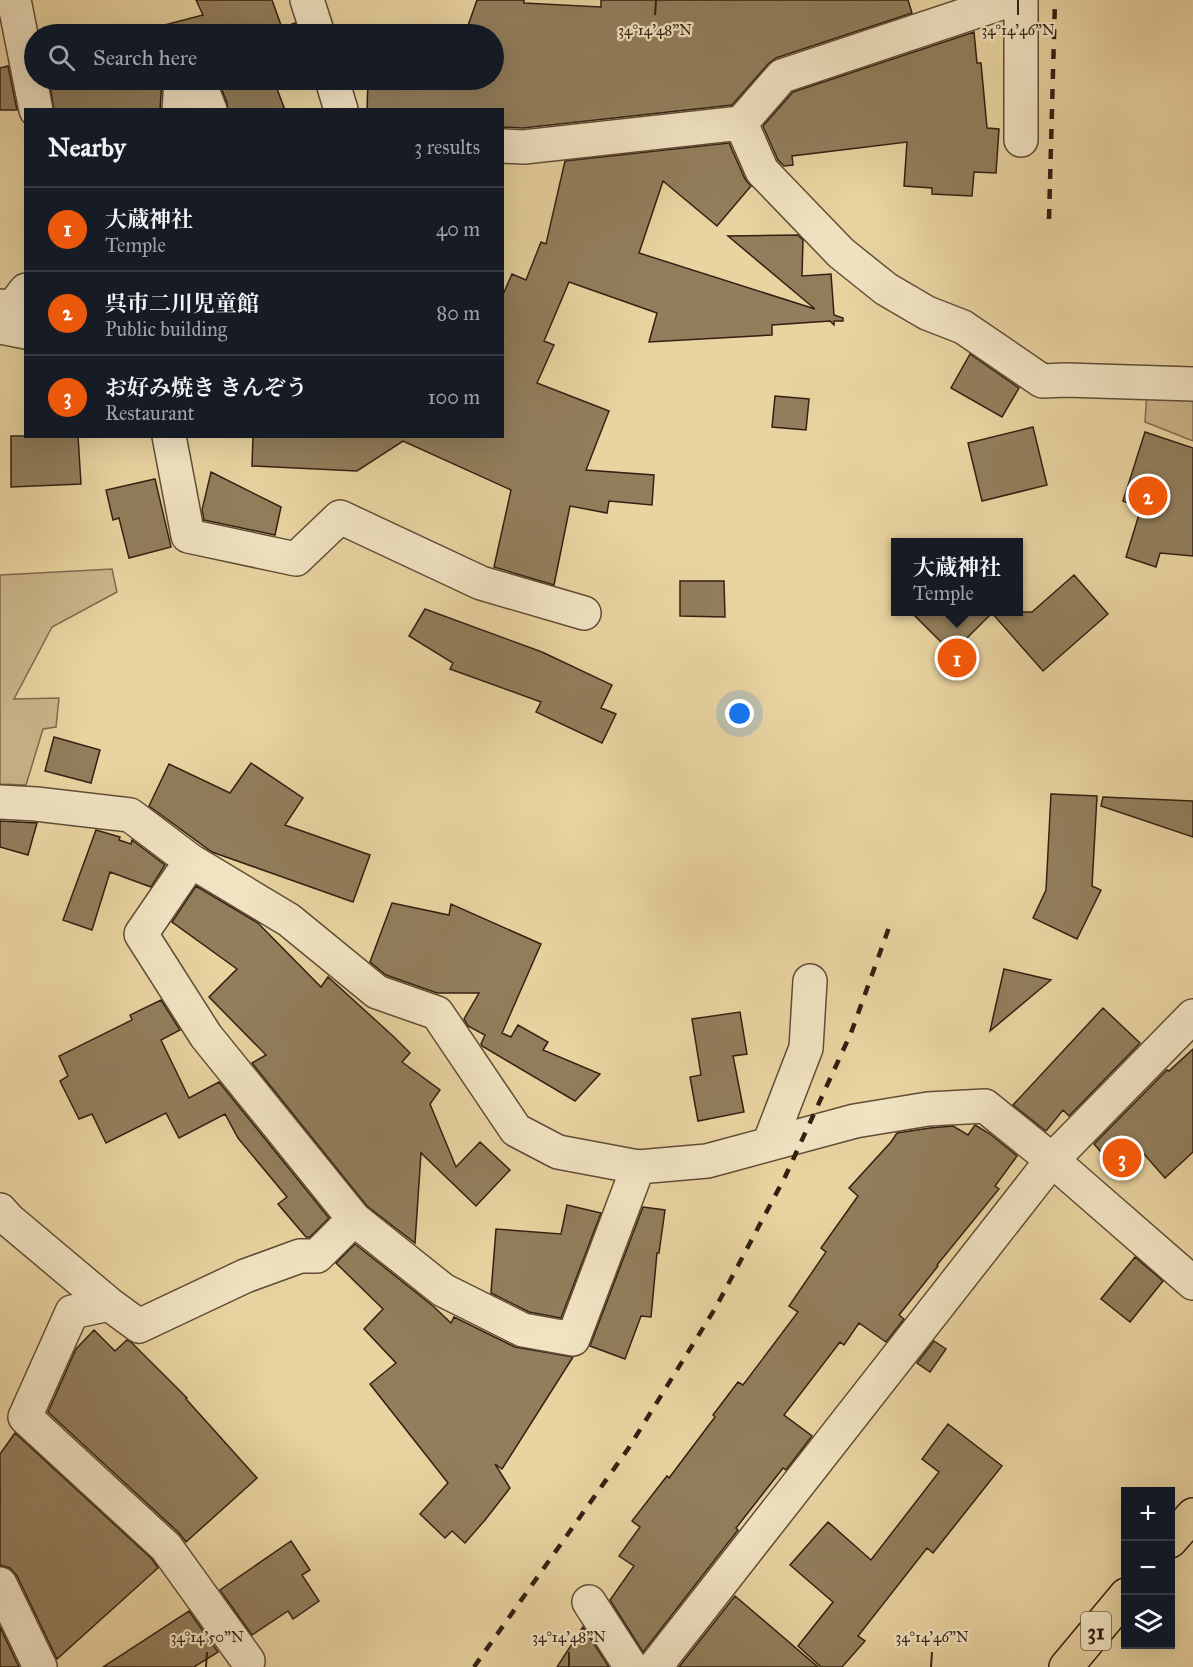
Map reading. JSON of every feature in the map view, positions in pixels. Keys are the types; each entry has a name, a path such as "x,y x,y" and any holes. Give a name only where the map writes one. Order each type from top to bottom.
{"highway":[{"path":"1175,1535 1193,1515"},
{"name":"31","path":"1066,1667 1121,1600"}],"street":[{"path":"14,0 24,50"},
{"path":"307,0 315,24"},
{"path":"504,146 524,147 741,123 782,76 1010,0"},
{"path":"1021,0 1021,140"},
{"path":"32,90 36,108"},
{"path":"179,108 180,90"},
{"path":"202,90 209,108"},
{"path":"335,90 340,108"},
{"path":"741,123 762,171 841,253 886,289 927,313 963,327 1042,381 1193,384"},
{"path":"0,306 12,308 24,293"},
{"path":"0,327 24,332"},
{"path":"169,438 188,536 296,559 340,517 481,583 584,613"},
{"path":"0,802 130,814 191,861 289,920 378,992 437,1013 516,1130 558,1152 638,1167 706,1161 855,1121 928,1109 985,1106 1052,1160 1193,1283"},
{"path":"191,861 141,934 206,1036 354,1219 443,1290 523,1330 573,1339 638,1167"},
{"path":"769,1144 806,1048 810,981"},
{"path":"655,1667 1052,1160 1193,1016"},
{"path":"0,1210 109,1304 140,1326 245,1276 300,1256 317,1256 354,1219"},
{"path":"109,1304 72,1312 25,1417 166,1547 248,1661"},
{"path":"0,1584 40,1667"},
{"path":"590,1602 631,1667"}],"shaded area":[{"path":"1147,391 1193,393 1193,441 1145,422"},
{"path":"112,569 117,592 52,627 14,699 59,698 56,727 43,729 26,785 0,784 0,575"}],"building":[{"path":"196,0 272,0 281,24 168,24 203,15"},
{"path":"477,0 524,0 524,3 601,7 601,0 908,0 912,13 776,58 732,105 523,128 504,127 504,108 367,108 368,90 504,90 504,24 469,24"},
{"path":"974,32 977,63 981,63 987,128 999,129 996,173 974,172 972,196 932,194 932,188 904,186 907,142 792,156 793,165 784,166 778,160 763,126 793,92"},
{"path":"8,66 17,110 0,110 0,68"},
{"path":"51,90 161,90 160,108 54,108"},
{"path":"222,90 277,90 284,108 228,108"},
{"path":"729,143 745,179 751,186 717,226 663,181 639,253 815,309 728,236 798,235 803,240 802,276 831,274 834,315 843,318 843,321 834,321 834,325 830,321 772,325 772,335 649,342 657,313 569,282 544,341 554,345 537,383 609,411 586,470 654,475 652,505 609,501 607,513 570,506 554,585 494,567 511,490 403,441 357,471 252,466 253,438 504,438 504,292 512,274 526,280 541,242 546,244 565,161"},
{"path":"970,354 1019,388 1002,417 951,388"},
{"path":"775,396 809,399 806,430 772,427"},
{"path":"1033,427 1047,485 982,501 968,443"},
{"path":"1145,432 1193,448 1193,556 1160,553 1156,567 1126,557 1141,508 1123,501"},
{"path":"11,436 78,438 81,484 11,487"},
{"path":"211,472 281,507 275,535 204,520 202,510"},
{"path":"155,479 171,547 129,558 119,518 113,520 106,490"},
{"path":"1074,575 1108,614 1043,671 995,616 1023,616 1023,612 1032,612"},
{"path":"680,581 724,581 725,617 680,616"},
{"path":"425,609 542,652 612,685 601,708 616,714 602,743 536,712 541,702 450,669 453,663 409,636"},
{"path":"915,616 989,616 952,653"},
{"path":"54,737 100,750 91,783 45,771"},
{"path":"251,763 303,798 285,825 370,855 353,902 212,852 149,806 169,764 230,793"},
{"path":"1051,794 1097,796 1092,886 1101,890 1077,939 1033,918 1046,890"},
{"path":"1103,797 1193,801 1193,837 1101,806"},
{"path":"0,821 37,823 28,855 0,847"},
{"path":"96,830 120,837 119,840 131,844 132,840 165,865 151,887 110,872 92,930 63,920"},
{"path":"196,886 258,923 321,987 328,977 410,1053 402,1062 440,1090 430,1104 456,1167 480,1142 510,1170 476,1206 421,1153 415,1243 367,1206 252,1063 266,1055 209,997 237,969 172,922"},
{"path":"392,903 449,915 451,904 541,944 502,1033 511,1037 518,1025 548,1042 543,1050 600,1074 575,1101 482,1046 485,1035 468,1026 464,1019 479,993 437,993 386,975 370,962"},
{"path":"1004,969 1051,980 990,1031"},
{"path":"161,1000 180,1030 161,1040 189,1098 219,1082 329,1218 310,1237 306,1237 278,1204 287,1197 238,1138 225,1114 179,1138 166,1113 106,1143 92,1114 79,1119 60,1081 68,1076 59,1056 132,1020 130,1015"},
{"path":"1103,1008 1140,1043 1069,1116 1063,1110 1046,1131 1013,1105"},
{"path":"740,1012 747,1054 733,1056 744,1112 698,1121 690,1077 701,1075 692,1019"},
{"path":"1193,1049 1193,1152 1165,1178 1144,1154 1121,1175 1094,1144 1167,1070 1169,1071"},
{"path":"975,1125 1017,1156 995,1186 999,1189 899,1315 904,1319 886,1342 859,1323 844,1345 840,1342 784,1415 812,1436 786,1470 783,1468 736,1528 738,1530 643,1652 610,1600 634,1566 619,1556 640,1527 632,1521 667,1476 669,1478 738,1382 743,1385 798,1312 789,1306 826,1252 821,1248 858,1196 849,1188 897,1133 953,1126 968,1135"},
{"path":"567,1205 601,1213 561,1318 529,1312 491,1293 496,1229 561,1234"},
{"path":"643,1207 665,1210 659,1253 657,1253 651,1317 641,1316 625,1359 590,1346"},
{"path":"355,1244 451,1323 454,1317 515,1347 573,1357 502,1469 495,1464 510,1488 465,1543 452,1531 445,1538 420,1514 448,1483 370,1384 396,1363 364,1329 383,1309 336,1263"},
{"path":"1135,1257 1163,1281 1130,1322 1101,1299"},
{"path":"94,1330 115,1351 127,1340 131,1342 187,1398 257,1478 186,1542 48,1412 76,1349"},
{"path":"934,1341 946,1349 930,1372 917,1363"},
{"path":"948,1424 1002,1466 933,1553 927,1548 858,1636 865,1641 842,1667 821,1667 798,1646 833,1602 790,1565 828,1522 871,1560 939,1472 922,1459"},
{"path":"15,1433 152,1559 158,1568 57,1659 17,1576 10,1568 0,1565 0,1454"},
{"path":"291,1541 310,1570 302,1575 319,1601 293,1619 288,1611 252,1635 220,1590"},
{"path":"735,1596 818,1667 679,1667"},
{"path":"189,1611 218,1652 194,1667 103,1667"},
{"path":"0,1627 19,1667 0,1667"},
{"path":"583,1627 609,1667 557,1667"}],"railway":[{"path":"1049,219 1055,0"},
{"path":"474,1667 628,1449 716,1307 785,1177 851,1033 891,922"}],"place":[{"name":"呉市二川児童館","path":"1148,496"},
{"name":"大蔵神社","path":"957,658"},
{"name":"お好み焼き きんぞう","path":"1122,1158"}]}
